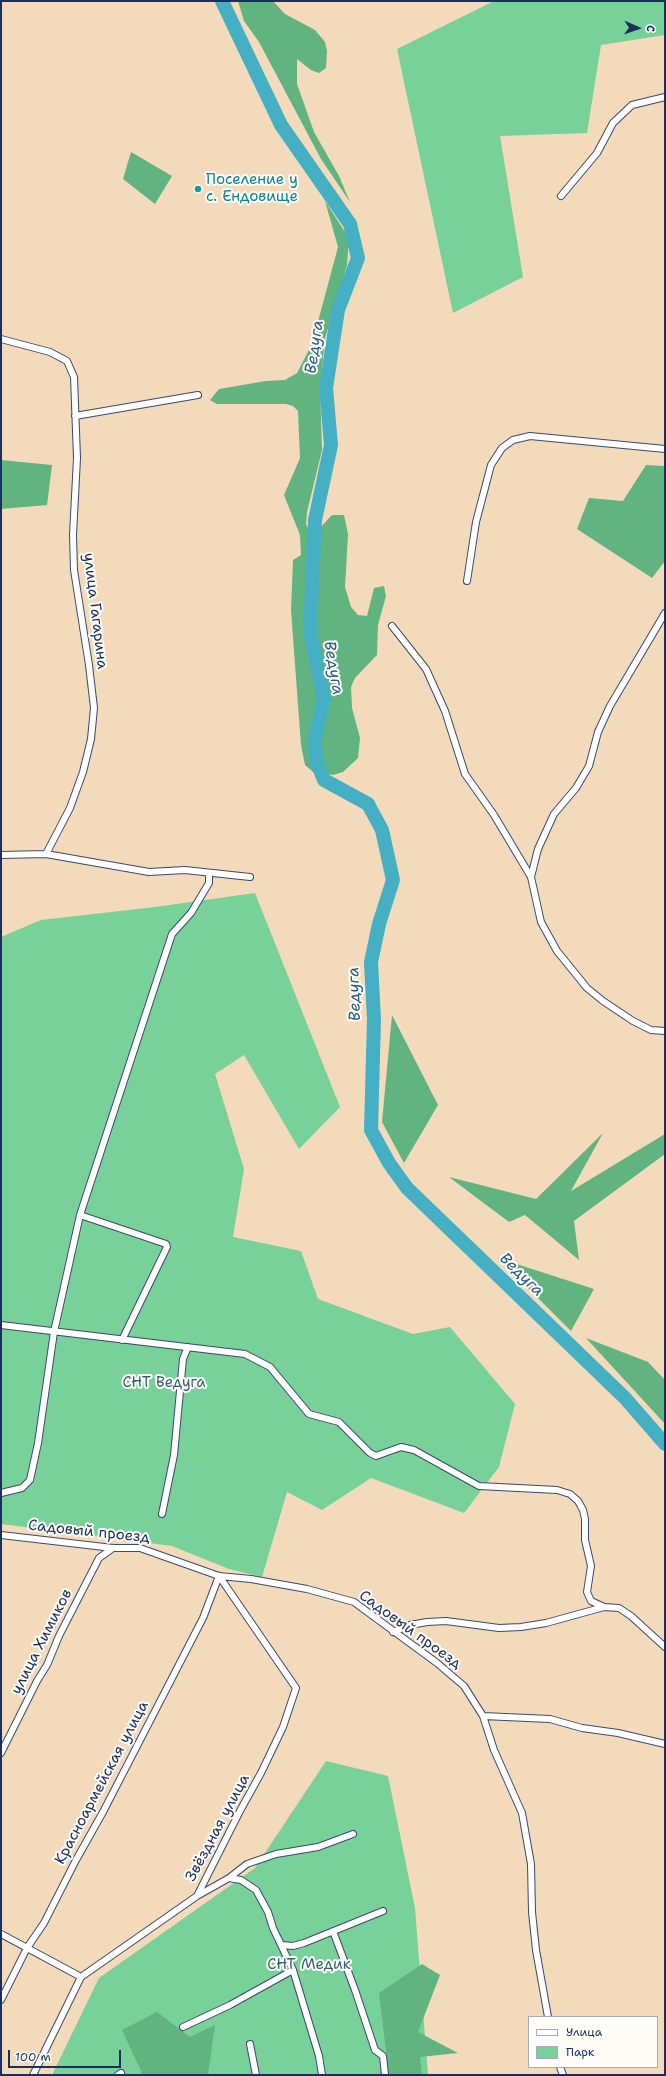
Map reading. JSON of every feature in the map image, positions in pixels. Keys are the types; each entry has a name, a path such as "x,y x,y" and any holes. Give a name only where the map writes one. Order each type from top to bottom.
{"street":[{"path":"561,196 597,154 613,123 632,105 665,97"},
{"name":"улица Гагарина","path":"1,339 50,352 66,361 74,377 77,458 73,535 74,570 89,665 94,708 91,739 83,772 70,808 46,854"},
{"path":"75,416 198,395"},
{"path":"467,581 476,522 491,465 502,448 513,440 530,436 665,449"},
{"path":"531,877 538,849 554,814 576,788 589,766 598,732 610,706 665,613"},
{"path":"392,626 426,669 446,711 465,774 494,815 531,877 541,922 557,951 587,988 603,1002 633,1021 651,1030 665,1031"},
{"path":"2,855 46,854 149,872 185,870 209,874 250,877"},
{"path":"1,1493 22,1488 30,1480 38,1444 54,1332 80,1215 172,934 191,913 209,883 209,874"},
{"path":"80,1215 166,1244 168,1247 122,1340"},
{"path":"1,1326 245,1354 270,1367 309,1414 339,1422 370,1453 376,1456 401,1446 414,1450 479,1486 557,1490 570,1494 583,1510 585,1519 585,1540 591,1566 586,1592 591,1601 604,1607"},
{"path":"162,1514 174,1455 182,1359 188,1347"},
{"name":"Садовый проезд","path":"1,1535 24,1539 44,1539 113,1548 140,1548 219,1576 251,1579 307,1589 354,1602 437,1663 464,1686 483,1716 494,1750 522,1813 530,1864 532,1912 536,1950 548,2016"},
{"name":"улица Химиков","path":"1,1753 37,1680 47,1665 59,1636 100,1558 113,1548"},
{"name":"Звёздная улица","path":"33,2075 81,1977 197,1896 240,1809 261,1773 283,1728 296,1688 219,1576"},
{"name":"Красноармейская улица","path":"1,2000 27,1948 44,1923 76,1860 103,1812 203,1618 219,1576"},
{"path":"394,1632 410,1625 446,1621 499,1628 522,1627 546,1623 604,1607 619,1608 631,1616 665,1647"},
{"path":"483,1716 550,1719 582,1728 618,1733 665,1744"},
{"path":"197,1896 229,1878 247,1864 276,1854 318,1847 352,1834"},
{"path":"229,1878 241,1880 256,1890 268,1912 273,1928 293,1970 319,2056 322,2075"},
{"path":"282,1945 293,1946 383,1911"},
{"path":"333,1931 356,1990 375,2050 383,2056 385,2075"},
{"path":"1,1934 81,1977"},
{"path":"183,2027 230,2005 293,1970"},
{"path":"250,2044 256,2075"}],"green space":[{"path":"238,1 273,1 285,14 315,30 325,42 327,51 326,68 319,73 311,70 297,59 297,84 314,132 339,176 350,202 321,159 259,42 244,21"},
{"path":"494,1 665,1 665,35 601,45 587,133 500,136 523,277 453,313 397,49"},
{"path":"131,152 172,176 155,204 123,179"},
{"path":"325,201 349,238 347,265 325,338 320,389 322,450 307,512 306,524 310,533 319,529 332,515 344,515 348,534 345,587 351,607 358,615 367,616 374,588 384,586 386,596 378,625 377,655 355,678 351,687 352,708 360,738 358,758 343,772 333,775 313,772 305,765 301,745 291,610 293,560 301,555 300,535 284,495 300,458 298,411 293,406 286,404 217,404 210,400 219,389 266,381 285,380 297,373 312,344 338,247"},
{"path":"1,460 52,465 47,505 1,509"},
{"path":"646,465 665,466 665,561 652,578 577,529 589,498 623,501"},
{"name":"СНТ Ведуга","path":"255,893 340,1107 299,1149 244,1055 215,1074 244,1169 233,1237 301,1251 318,1299 413,1334 450,1327 515,1404 499,1467 464,1513 371,1478 322,1510 287,1492 262,1577 229,1569 172,1546 1,1524 1,937 41,920 155,907"},
{"path":"392,1015 438,1105 404,1163 382,1122"},
{"path":"603,1133 571,1191 665,1134 665,1154 574,1221 579,1260 525,1215 509,1222 449,1177 536,1199"},
{"path":"498,1258 594,1289 571,1331"},
{"path":"586,1338 648,1362 665,1380 665,1424"},
{"name":"СНТ Медик","path":"326,1761 388,1776 415,1908 428,2075 52,2075 99,1978 255,1868"},
{"path":"422,1964 440,1975 418,2032 458,2053 420,2057 422,2075 389,2075 379,1993"},
{"path":"157,2012 190,2037 215,2025 208,2075 139,2075 142,2073 122,2030"}],"waterway":[{"name":"Ведуга","path":"222,1 281,125 350,224 358,258 338,310 326,388 331,445 315,520 310,632 324,698 315,739 316,760 324,780 368,804 382,830 393,880 379,924 371,962 374,1019 371,1130 389,1163 407,1188 625,1398 665,1444"}],"place":[{"name":"Поселение у с. Ендовище","path":"198,189"}]}
